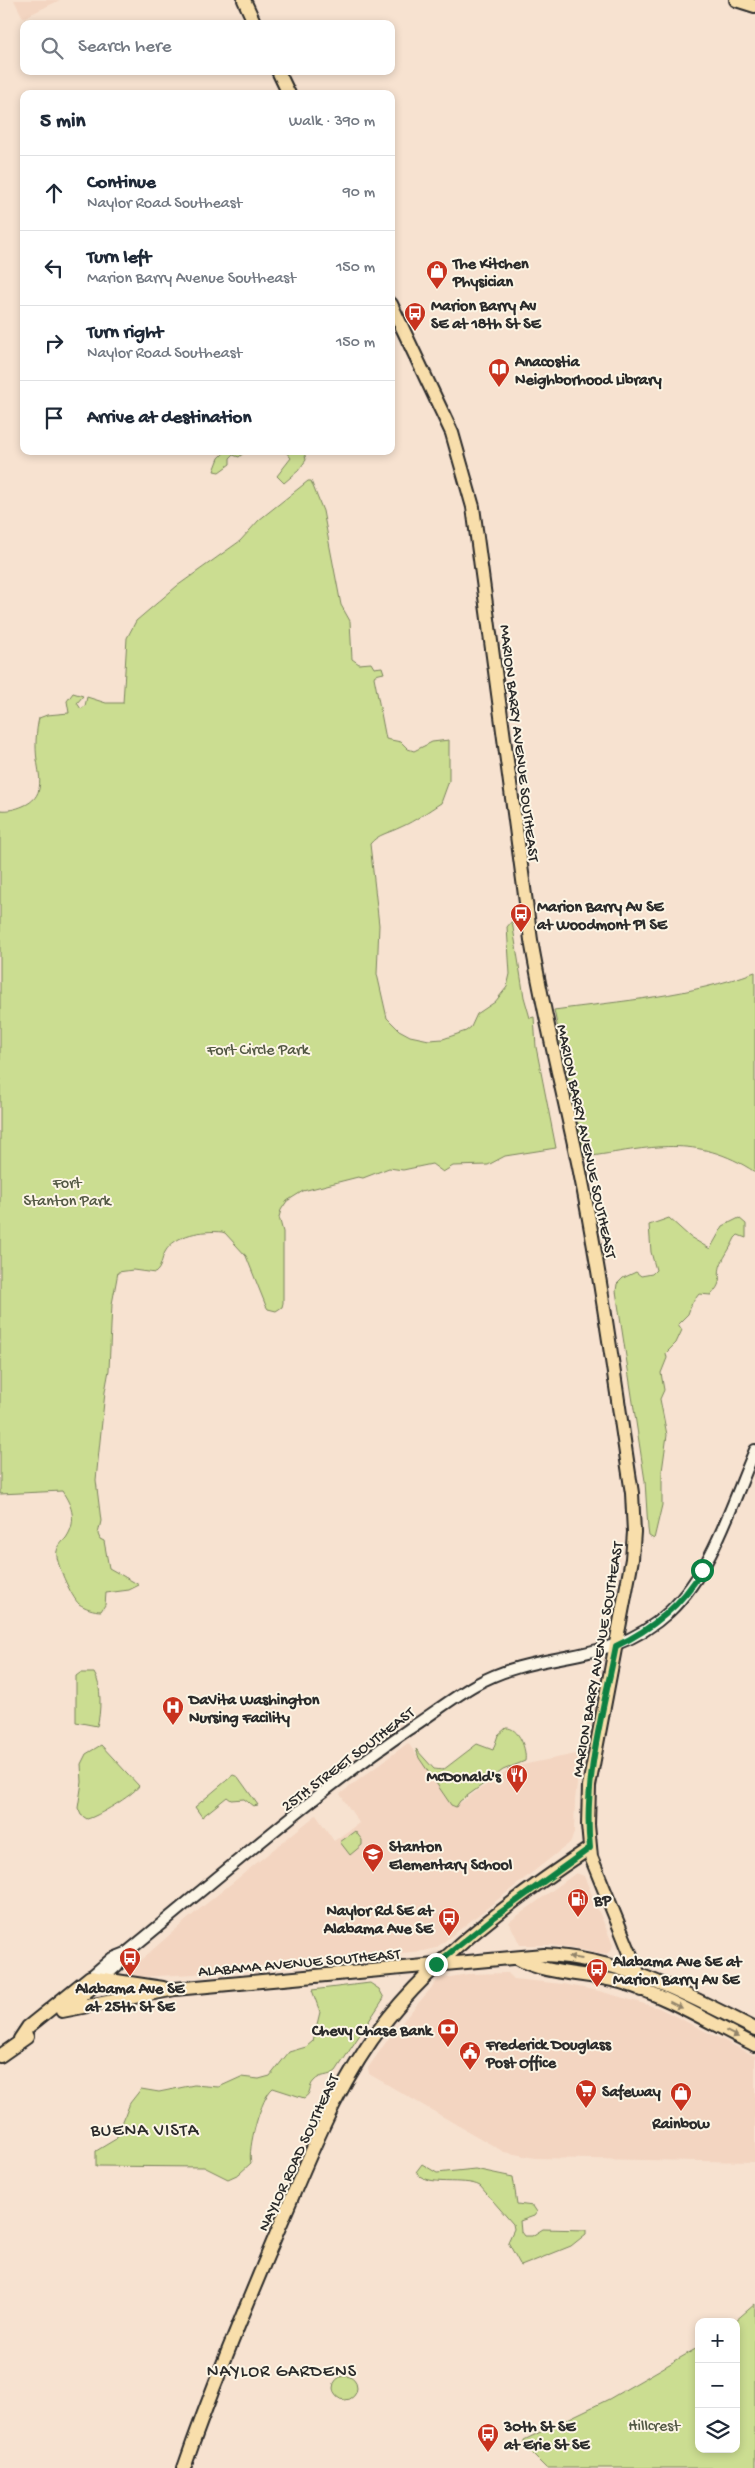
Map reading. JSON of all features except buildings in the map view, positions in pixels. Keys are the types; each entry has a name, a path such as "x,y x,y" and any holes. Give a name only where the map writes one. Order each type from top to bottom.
{"main road":[{"path":"244,0 253,20"},
{"path":"736,0 755,6"},
{"path":"280,75 287,90"},
{"name":"MARION BARRY AVENUE SOUTHEAST","path":"395,312 452,433 475,516 531,940 542,1006 595,1253 632,1493 633,1552 589,1786 588,1819 590,1848 595,1868 639,1974 641,1990"},
{"name":"NAYLOR ROAD SOUTHEAST","path":"184,2468 215,2380 328,2114 348,2076 382,2026 436,1964 493,1918 590,1848"},
{"name":"ALABAMA AVENUE SOUTHEAST","path":"62,2011 175,1989 517,1958 532,1955 554,1955 585,1960 655,1979 755,2029"},
{"name":"ALABAMA AVENUE SOUTHEAST","path":"517,1958 534,1967 599,1978 641,1990 755,2045"},
{"name":"ALABAMA AVENUE SOUTHEAST","path":"0,2056 20,2039 28,2027 96,1978 175,1989"},
{"name":"ALABAMA AVENUE SOUTHEAST","path":"20,2039 33,2034 62,2011 96,1978"}],"street":[{"path":"616,1646 640,1633 662,1617 694,1583 707,1561 755,1450"},
{"name":"25TH STREET SOUTHEAST","path":"96,1978 117,1966 126,1953 335,1783 474,1686 508,1670 538,1661 580,1655 616,1646"}],"shaded area":[{"path":"14,0 60,0 23,18"},
{"name":"Stanton Elementary School","path":"408,1743 454,1807 512,1767 581,1753 575,1800 574,1832 571,1842 436,1948 424,1951 281,1963 194,1974 140,1977 126,1973 190,1917 316,1815 334,1841 359,1823 340,1794"},
{"path":"576,1873 584,1876 613,1945 611,1951 606,1954 550,1945 520,1945 509,1922"},
{"path":"508,1973 514,1979 563,1984 599,1991 659,2008 755,2056 755,2162 535,2158 504,2152 369,2074 368,2068 391,2035 439,1979 468,1974"}],"green space":[{"path":"222,455 233,455 230,458 230,464 219,472 214,471"},
{"path":"288,455 305,455 306,460 298,471 284,483 277,476 291,458"},
{"path":"308,481 311,481 323,511 341,605 350,621 352,659 359,664 371,663 374,668 382,667 384,673 374,677 386,739 401,742 408,749 414,751 432,742 449,740 449,781 441,803 411,822 380,836 370,844 379,925 377,974 387,1018 399,1030 410,1036 429,1040 443,1039 466,1031 471,1027 477,1014 495,1002 507,987 510,974 507,927 512,921 524,997 530,1018 534,1017 536,1047 556,1148 505,1156 488,1165 453,1166 443,1172 432,1164 403,1170 389,1168 363,1178 358,1177 303,1191 287,1201 279,1217 283,1232 283,1303 282,1307 276,1311 268,1309 266,1306 246,1256 222,1232 199,1233 176,1241 165,1252 159,1269 155,1273 133,1270 118,1272 112,1304 109,1370 96,1480 101,1521 98,1534 100,1539 104,1541 109,1568 139,1585 129,1590 106,1593 105,1605 101,1611 95,1610 79,1604 64,1579 58,1562 58,1549 72,1526 71,1509 62,1491 0,1494 0,810 12,810 23,806 35,798 38,792 40,781 36,744 39,718 47,715 69,713 67,701 73,693 83,696 77,703 81,709 85,706 87,697 106,703 123,703 127,638 136,621 177,586 240,541 259,520"},
{"path":"755,972 755,1172 713,1152 672,1146 585,1157 554,1010 681,992 706,987"},
{"path":"669,1218 690,1237 710,1249 723,1226 739,1218 746,1224 746,1238 738,1235 735,1238 721,1264 718,1286 711,1295 699,1294 692,1303 688,1314 678,1324 682,1330 676,1343 666,1353 667,1358 661,1373 664,1390 660,1399 667,1435 662,1471 662,1505 654,1539 649,1536 645,1481 616,1291 617,1284 623,1278 636,1272 641,1276 652,1274 656,1270 651,1252 649,1225"},
{"path":"80,1673 94,1673 97,1678 100,1699 97,1726 76,1722 76,1676"},
{"path":"506,1728 515,1731 521,1740 525,1751 525,1761 503,1770 460,1801 456,1807 451,1805 419,1758 416,1749 434,1769 443,1770 477,1744 493,1750 498,1735"},
{"path":"101,1745 139,1786 115,1805 87,1819 81,1815 78,1808 82,1782 81,1764 86,1754"},
{"path":"233,1775 238,1777 258,1805 253,1806 244,1799 231,1800 227,1797 202,1817 195,1807"},
{"path":"355,1831 362,1840 362,1845 350,1855 340,1842"},
{"path":"370,1983 379,1989 384,1998 336,2071 316,2079 304,2098 273,2088 268,2093 253,2135 251,2163 239,2174 228,2179 204,2167 96,2166 96,2151 116,2139 130,2103 141,2089 159,2092 194,2085 219,2087 241,2077 259,2079 270,2076 289,2052 306,2047 313,2041 320,2012 312,1990"},
{"path":"422,2164 437,2173 475,2169 513,2177 517,2204 533,2206 537,2212 534,2216 520,2221 521,2232 524,2236 532,2236 543,2229 586,2230 586,2234 571,2246 521,2266 508,2242 514,2229 513,2224 480,2186 465,2182 428,2180 416,2172"},
{"name":"Hillcrest","path":"755,2304 755,2468 546,2468 524,2446 524,2440 609,2399 695,2349 695,2453 740,2453 739,2318"},
{"path":"345,2376 354,2379 357,2388 354,2397 345,2400 336,2397 333,2388 336,2379"}],"place":[{"name":"The Kitchen Physician","path":"437,290"},
{"name":"Marion Barry Av SE at 18th St SE","path":"415,332"},
{"name":"Anacostia Neighborhood Library","path":"499,388"},
{"name":"Marion Barry Av SE at Woodmont Pl SE","path":"521,933"},
{"name":"DaVita Washington Nursing Facility","path":"173,1726"},
{"name":"McDonald's","path":"517,1794"},
{"name":"Stanton Elementary School","path":"373,1873"},
{"name":"BP","path":"578,1918"},
{"name":"Naylor Rd SE at Alabama Ave SE","path":"449,1937"},
{"name":"Alabama Ave SE at 25th St SE","path":"130,1977"},
{"name":"Alabama Ave SE at Marion Barry Av SE","path":"597,1988"},
{"name":"Chevy Chase Bank","path":"448,2048"},
{"name":"Frederick Douglass Post Office","path":"470,2071"},
{"name":"Safeway","path":"586,2109"},
{"name":"Rainbow","path":"681,2112"},
{"name":"30th St SE at Erie St SE","path":"488,2453"}],"district":[{"name":"BUENA VISTA","path":"145,2129"},
{"name":"NAYLOR GARDENS","path":"282,2370"}],"route":[{"path":"436,1964 493,1918 590,1848 588,1819 589,1786 616,1646 645,1630 666,1614 685,1595 702,1570"}],"park label":[{"name":"Fort Circle Park","path":"258,1048"},
{"name":"Fort Stanton Park","path":"67,1190"}]}
